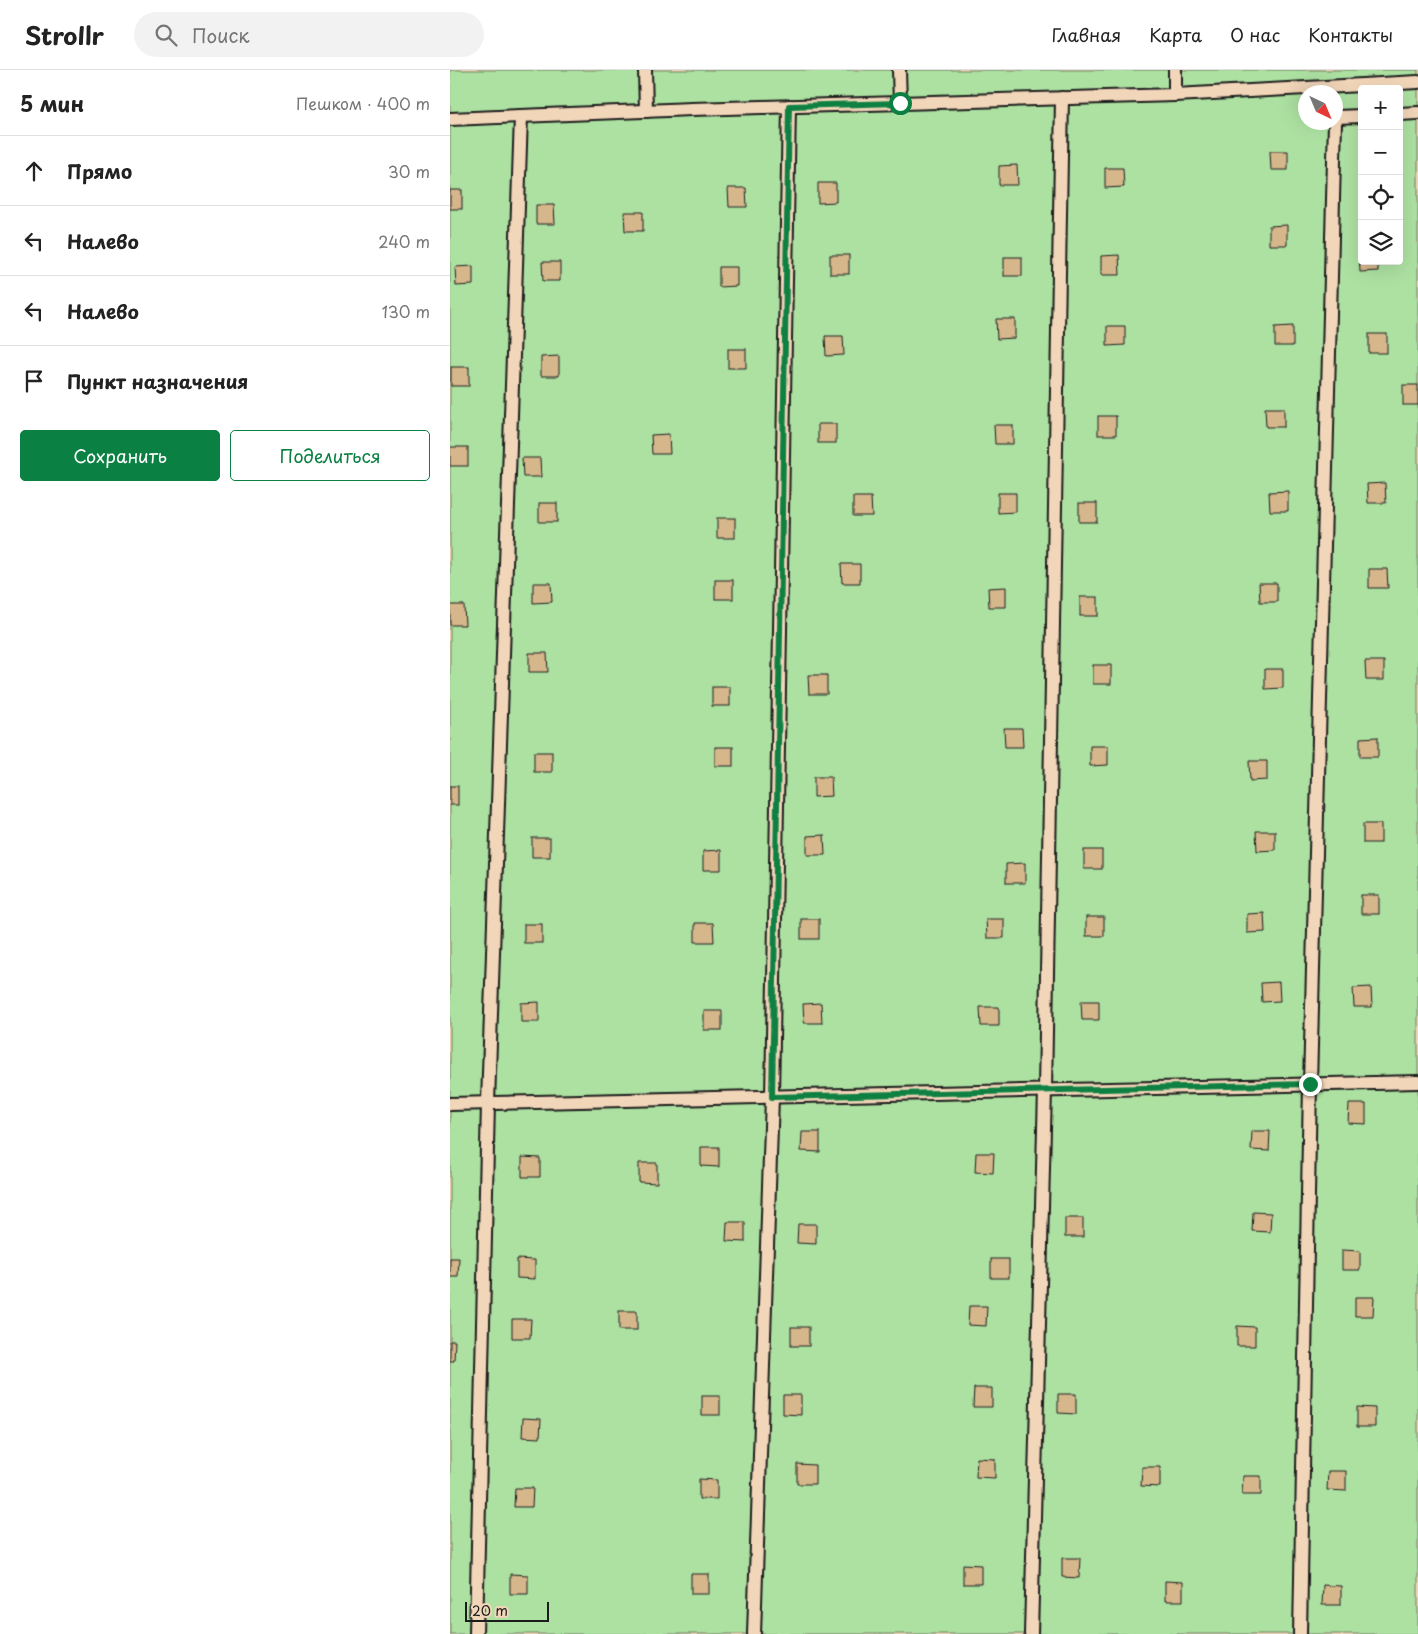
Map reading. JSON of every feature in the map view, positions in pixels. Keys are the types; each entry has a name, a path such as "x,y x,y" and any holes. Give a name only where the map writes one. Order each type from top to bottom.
{"lane":[{"path":"645,70 646,111"},
{"path":"899,70 900,103"},
{"path":"1175,70 1175,95"},
{"path":"1343,88 1418,82"},
{"path":"450,119 789,106 1298,90"},
{"path":"1031,1634 1045,1090 1062,98"},
{"path":"754,1634 772,1097 789,106"},
{"path":"1403,114 1418,113"},
{"path":"476,1634 488,1103 521,116"},
{"path":"1343,117 1358,116"},
{"path":"1300,1634 1310,1084 1335,130"},
{"path":"450,1104 1418,1082"}],"green space":[{"path":"450,70 1418,70 1418,1634 450,1634"}],"building":[{"path":"1270,151 1288,151 1288,170 1271,170"},
{"path":"1017,165 1018,185 999,185 999,166"},
{"path":"1105,168 1123,168 1124,187 1105,188"},
{"path":"818,183 836,183 836,202 818,203"},
{"path":"728,188 746,188 747,207 729,207"},
{"path":"450,190 462,190 462,209 450,209"},
{"path":"536,205 554,205 555,224 536,224"},
{"path":"624,212 643,212 643,231 625,231"},
{"path":"1287,225 1287,245 1269,245 1269,226"},
{"path":"830,255 849,255 849,274 830,274"},
{"path":"1119,255 1120,275 1101,275 1101,256"},
{"path":"1004,257 1022,257 1022,276 1004,276"},
{"path":"542,262 560,262 560,281 543,281"},
{"path":"1360,265 1378,265 1378,271 1360,272"},
{"path":"473,266 473,285 456,286 455,267"},
{"path":"719,267 737,267 737,286 719,287"},
{"path":"996,319 1015,319 1015,338 997,339"},
{"path":"1107,326 1125,326 1125,345 1107,346"},
{"path":"1293,326 1293,346 1275,346 1275,327"},
{"path":"1369,334 1387,334 1387,353 1369,353"},
{"path":"825,336 843,336 844,355 826,356"},
{"path":"728,349 746,349 746,368 728,368"},
{"path":"559,356 559,376 541,376 541,357"},
{"path":"451,367 469,367 469,386 451,386"},
{"path":"1403,385 1418,385 1418,405 1403,405"},
{"path":"1265,408 1284,408 1284,427 1266,427"},
{"path":"1098,416 1116,416 1116,435 1098,435"},
{"path":"818,424 836,424 836,443 818,443"},
{"path":"994,425 1013,425 1013,444 995,444"},
{"path":"669,434 670,454 652,454 651,435"},
{"path":"450,447 468,447 468,466 450,466"},
{"path":"522,458 540,458 541,477 523,477"},
{"path":"1385,483 1386,503 1368,503 1367,484"},
{"path":"1288,491 1288,511 1270,511 1269,492"},
{"path":"998,493 1016,493 1016,512 998,513"},
{"path":"853,497 871,497 872,516 853,516"},
{"path":"539,503 557,503 557,522 539,522"},
{"path":"1079,503 1097,503 1097,522 1079,522"},
{"path":"717,518 735,518 735,538 717,538"},
{"path":"841,564 860,564 860,583 842,583"},
{"path":"1369,569 1387,569 1388,588 1369,588"},
{"path":"715,580 733,580 733,599 715,599"},
{"path":"533,583 551,583 552,602 533,603"},
{"path":"1259,583 1277,583 1277,602 1260,602"},
{"path":"1006,587 1006,607 989,607 988,588"},
{"path":"1080,597 1098,597 1098,616 1080,616"},
{"path":"450,605 464,605 465,625 450,625"},
{"path":"529,653 547,653 548,672 529,672"},
{"path":"1365,661 1384,661 1384,680 1366,680"},
{"path":"1093,665 1111,665 1111,684 1093,684"},
{"path":"1265,669 1283,669 1283,688 1265,689"},
{"path":"808,675 827,675 827,694 809,694"},
{"path":"712,687 730,687 730,706 712,706"},
{"path":"1004,728 1022,728 1023,747 1005,747"},
{"path":"1378,737 1378,757 1360,757 1360,738"},
{"path":"1090,746 1108,746 1108,765 1090,766"},
{"path":"715,747 733,747 733,766 715,766"},
{"path":"534,752 552,752 552,772 534,772"},
{"path":"1249,761 1267,761 1267,780 1250,781"},
{"path":"814,777 831,777 832,796 814,797"},
{"path":"450,786 458,786 458,805 450,805"},
{"path":"1363,824 1381,824 1381,843 1363,843"},
{"path":"1256,831 1275,831 1275,850 1257,851"},
{"path":"824,835 825,855 807,855 807,836"},
{"path":"532,838 550,838 550,857 532,857"},
{"path":"721,850 721,870 703,870 703,851"},
{"path":"1084,850 1102,850 1102,869 1084,869"},
{"path":"1025,863 1025,883 1006,883 1006,864"},
{"path":"1361,895 1379,895 1379,914 1361,914"},
{"path":"1264,913 1265,932 1247,933 1247,914"},
{"path":"1086,917 1104,917 1104,936 1086,936"},
{"path":"801,919 819,919 819,939 801,939"},
{"path":"986,919 1004,919 1004,938 987,938"},
{"path":"695,923 713,923 714,942 695,942"},
{"path":"524,924 542,924 542,943 524,943"},
{"path":"1279,982 1280,1001 1262,1002 1261,983"},
{"path":"1371,987 1372,1007 1354,1007 1353,988"},
{"path":"1081,1001 1099,1001 1099,1020 1082,1020"},
{"path":"539,1002 539,1022 521,1022 521,1003"},
{"path":"821,1003 822,1023 804,1023 803,1004"},
{"path":"980,1007 999,1007 999,1026 981,1026"},
{"path":"704,1011 722,1011 722,1030 704,1030"},
{"path":"1349,1104 1366,1104 1366,1124 1348,1123"},
{"path":"1252,1131 1270,1131 1269,1151 1251,1150"},
{"path":"802,1132 820,1132 820,1152 801,1151"},
{"path":"701,1147 719,1147 719,1167 701,1166"},
{"path":"976,1153 994,1153 993,1173 975,1172"},
{"path":"522,1157 540,1158 540,1177 522,1177"},
{"path":"639,1163 657,1163 657,1183 639,1182"},
{"path":"1253,1212 1271,1213 1270,1232 1252,1231"},
{"path":"1065,1218 1083,1218 1083,1237 1065,1237"},
{"path":"727,1222 745,1222 745,1242 726,1241"},
{"path":"798,1224 816,1224 816,1244 797,1243"},
{"path":"1342,1250 1360,1251 1360,1270 1342,1270"},
{"path":"450,1258 459,1258 458,1277 450,1277"},
{"path":"517,1259 535,1260 535,1279 517,1278"},
{"path":"991,1259 1009,1259 1009,1278 991,1278"},
{"path":"1355,1297 1374,1297 1373,1316 1355,1316"},
{"path":"969,1306 987,1306 986,1326 968,1325"},
{"path":"619,1311 637,1311 637,1330 619,1330"},
{"path":"512,1319 531,1319 530,1338 512,1338"},
{"path":"1237,1326 1255,1327 1255,1346 1237,1346"},
{"path":"791,1327 809,1327 809,1346 791,1346"},
{"path":"450,1341 455,1341 454,1361 450,1361"},
{"path":"974,1388 992,1388 992,1407 973,1407"},
{"path":"1058,1394 1076,1394 1076,1414 1058,1413"},
{"path":"783,1395 801,1395 801,1415 783,1414"},
{"path":"702,1396 720,1396 720,1415 702,1415"},
{"path":"1357,1407 1375,1408 1375,1427 1357,1427"},
{"path":"523,1418 541,1419 540,1438 522,1437"},
{"path":"977,1458 995,1459 995,1478 976,1477"},
{"path":"797,1464 815,1465 815,1484 797,1484"},
{"path":"1142,1467 1160,1467 1160,1487 1141,1486"},
{"path":"1328,1471 1346,1471 1346,1491 1327,1490"},
{"path":"1243,1476 1261,1476 1261,1495 1242,1495"},
{"path":"699,1479 717,1480 717,1499 699,1499"},
{"path":"515,1488 533,1488 532,1507 514,1507"},
{"path":"1062,1558 1080,1558 1079,1578 1062,1577"},
{"path":"963,1564 981,1565 981,1584 963,1584"},
{"path":"510,1574 528,1575 528,1594 510,1594"},
{"path":"691,1574 709,1574 709,1594 691,1594"},
{"path":"1165,1581 1183,1582 1183,1601 1165,1601"},
{"path":"1323,1585 1341,1586 1341,1605 1322,1605"}],"route":[{"path":"900,103 789,106 772,1097 1310,1084"}]}
